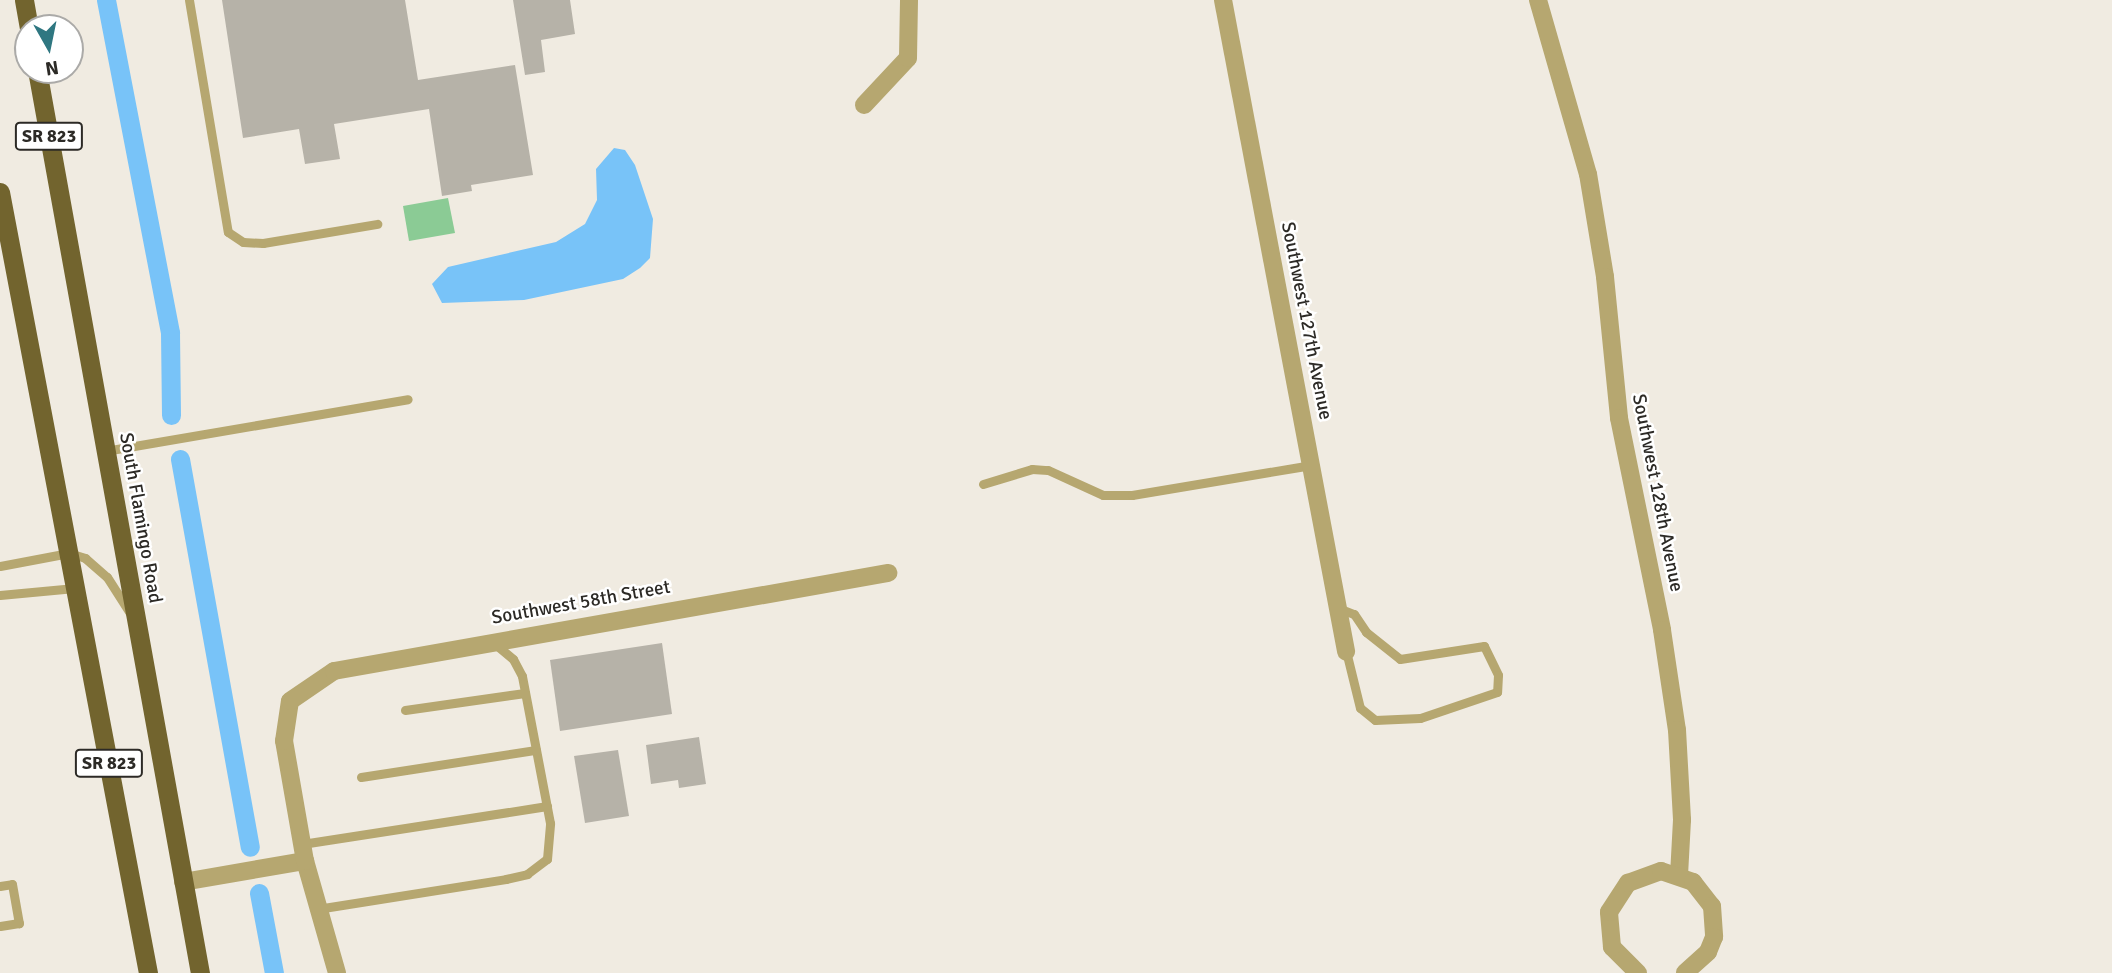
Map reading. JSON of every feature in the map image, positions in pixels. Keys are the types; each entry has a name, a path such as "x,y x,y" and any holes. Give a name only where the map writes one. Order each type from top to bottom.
{"highway":[{"name":"South Flamingo Road","path":"40,84 200,973"},
{"name":"SR 823","path":"0,192 149,973"}],"street":[{"path":"864,105 908,58 909,0"},
{"name":"Southwest 127th Avenue","path":"1223,0 1346,651"},
{"name":"Southwest 128th Avenue","path":"1538,0 1588,174 1605,277 1619,418 1662,630 1677,730 1682,820 1679,874"},
{"name":"Southwest 58th Street","path":"303,852 284,741 290,701 334,671 489,640 888,573"},
{"path":"183,882 303,852 337,973"},
{"path":"1638,973 1612,947 1609,912 1628,883 1661,871 1679,874 1704,892 1715,921 1708,951 1685,973"}],"lane":[{"path":"189,0 228,232 243,242 263,243 377,224"},
{"path":"105,450 408,399"},
{"path":"983,484 1032,469 1048,470 1103,495 1132,495 1312,465"},
{"path":"0,566 69,553 96,564 135,621"},
{"path":"0,595 75,588"},
{"path":"1338,608 1354,614 1366,632 1400,659 1484,646 1498,675 1497,692 1420,718 1375,720 1360,708 1346,651"},
{"path":"317,909 527,874 547,859 547,806 525,693 513,659 489,640"},
{"path":"405,710 525,693"},
{"path":"361,777 536,750"},
{"path":"303,852 547,806"},
{"path":"0,886 12,884 19,923 0,926"}],"green space":[{"path":"448,198 455,233 409,241 403,206"}],"water":[{"path":"614,148 625,150 635,165 653,219 650,258 640,268 623,279 524,300 442,303 432,284 448,267 556,242 585,224 597,200 596,169"}],"building":[{"path":"222,0 405,0 418,80 515,65 533,175 471,185 472,191 442,196 429,109 334,124 340,159 305,164 299,129 243,138"},
{"path":"513,0 570,0 575,34 541,40 545,72 525,75"},
{"path":"662,643 672,714 560,731 550,660"},
{"path":"699,737 706,784 679,788 678,780 651,784 646,745"},
{"path":"618,750 629,816 585,823 574,756"}],"waterway":[{"path":"106,0 170,333 171,415"},
{"path":"180,459 250,847"},
{"path":"259,893 274,973"}]}
